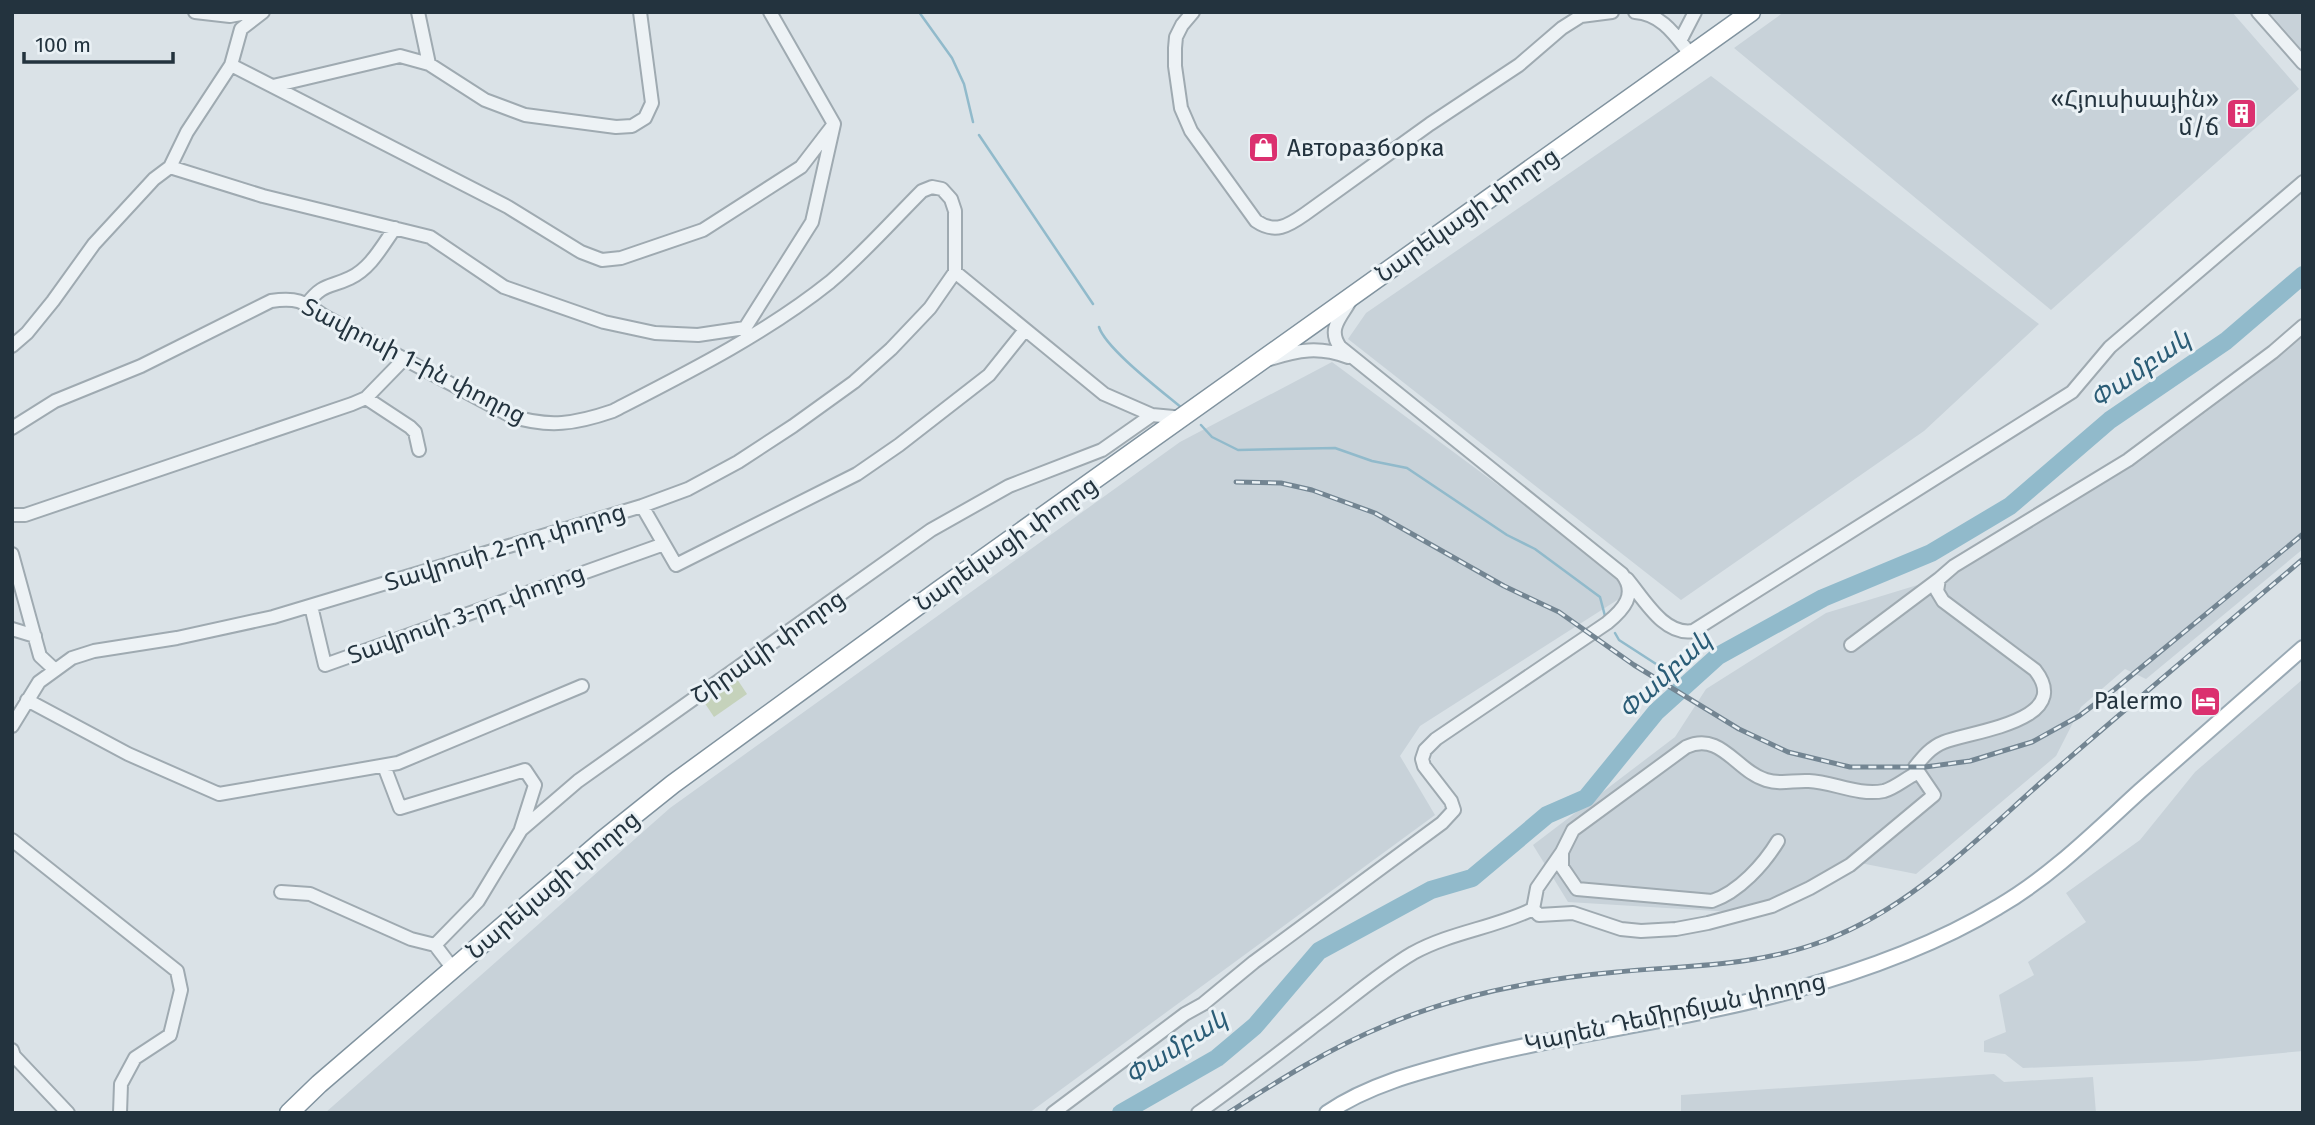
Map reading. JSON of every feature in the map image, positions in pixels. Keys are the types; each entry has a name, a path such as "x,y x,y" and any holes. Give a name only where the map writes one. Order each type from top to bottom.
{"highway":[{"name":"Նարեկացի փողոց","path":"289,1113 319,1084 673,784 938,591 1352,297 1685,48 1751,12"}],"main road":[{"name":"Կարեն Դեմիրճյան փողոց","path":"1326,1113 1379,1086 1444,1065 1515,1047 1788,991 1870,965 1954,932 2033,884 2303,648"}],"street":[{"path":"195,12 230,16 251,12"},
{"path":"12,346 53,301 94,244 154,179 170,167 187,132 231,65 241,29 262,12"},
{"path":"418,12 429,64"},
{"path":"273,86 400,56 429,64 485,100 525,115 616,127 632,126 645,118 652,103 640,12"},
{"path":"170,167 263,196 430,237 505,287 604,322 654,333 698,335 746,332 812,222 834,124 770,12"},
{"path":"1193,13 1176,37 1175,66 1181,108 1191,131 1256,221 1271,228 1289,225 1305,214 1430,124 1519,65 1562,27 1581,16 1612,12"},
{"path":"1635,12 1647,13 1660,19 1685,48"},
{"path":"1685,48 1695,12"},
{"path":"2258,12 2303,63"},
{"path":"231,65 508,207 581,251 602,260 621,258 703,230 801,167 834,124"},
{"path":"1352,297 1335,324 1334,333 1340,346 1626,578 1664,624 1682,633 1693,631 2072,392 2110,347 2303,182"},
{"name":"Տավրոսի 1-ին փողոց","path":"12,428 55,401 141,366 271,301 291,298 307,304 324,316 511,416 533,423 558,424 587,420 613,411 746,332 771,323 829,282 866,249 922,191 932,187 942,190 951,199 955,211 955,272"},
{"path":"307,304 317,291 351,278 371,263 395,228"},
{"path":"955,272 1104,394 1152,415 1184,418"},
{"name":"Տավրոսի 2-րդ փողոց","path":"12,726 39,682 72,658 94,651 188,636 312,606 642,506 688,489 738,462 854,382 930,308 955,272"},
{"path":"1851,645 1973,554 2128,460 2273,352 2303,326"},
{"path":"642,506 676,565 857,474 989,375 1025,330"},
{"path":"1265,360 1299,350 1319,349 1357,361"},
{"path":"12,515 25,515 366,398 404,358"},
{"path":"366,398 410,427 415,432 419,450"},
{"name":"Շիրակի փողոց","path":"435,945 478,901 521,830 578,781 932,530 1009,486 1102,450 1152,415"},
{"name":"Տավրոսի 3-րդ փողոց","path":"312,606 325,665 664,544"},
{"path":"12,554 40,656 54,669"},
{"path":"1053,1113 1185,1014 1203,1004 1254,962 1441,823 1454,810 1451,801 1424,766 1422,759 1425,750 1436,739 1623,611 1629,594 1626,578"},
{"path":"1533,909 1539,915 1573,913 1621,929 1641,932 1676,929 1772,906 1850,865 1934,794 1915,767 1934,747 2025,718 2038,707 2045,692 2035,670 1943,601 1937,591 1939,579"},
{"path":"12,629 35,636"},
{"path":"27,700 128,754 219,794 398,763 582,686"},
{"path":"1533,909 1537,888 1562,852 1573,830 1696,742 1715,746 1758,777 1783,784 1807,781 1848,789 1883,791 1917,773"},
{"path":"384,766 400,808 525,770 535,785 521,830"},
{"path":"12,840 177,971 181,990 170,1035 135,1058 121,1084 120,1113"},
{"path":"1562,852 1562,867 1577,889 1712,901 1724,897 1749,875 1769,856 1778,841"},
{"path":"281,892 310,894 411,939 435,945 454,970"},
{"path":"1198,1113 1319,1023 1357,991 1412,954 1450,936 1511,919 1533,909"},
{"path":"12,1050 14,1056 68,1113"}],"shaded area":[{"path":"1784,12 2232,12 2299,89 2051,310 1734,48"},
{"path":"2269,12 2303,12 2303,51"},
{"path":"1711,76 2039,324 1924,431 1681,600 1348,339 1366,313"},
{"path":"2303,335 2303,549 2146,679 2125,669 2081,707 2056,756 1916,874 1845,860 1809,883 1774,900 1732,912 1568,902 1533,845 1675,737 1706,689 1826,613 1947,576 2139,462 2265,368"},
{"path":"1332,362 1618,574 1622,597 1420,726 1400,756 1435,815 1029,1113 325,1113 670,808 1180,442"},
{"path":"2303,679 2303,1051 2196,1061 2023,1068 2005,1054 1984,1052 1984,1041 2006,1032 1999,995 2034,975 2028,962 2086,922 2066,893 2140,840 2195,772"},
{"path":"1994,1074 2004,1082 2093,1077 2096,1113 1681,1113 1681,1095"}],"green space":[{"path":"737,679 747,694 714,717 704,702"}],"waterway":[{"path":"919,12 952,58 964,84 973,122"},
{"path":"979,135 1093,304"},
{"name":"Փամբակ","path":"1121,1113 1217,1058 1255,1026 1319,951 1431,890 1472,878 1547,815 1586,798 1656,712 1718,656 1823,598 1931,553 2010,506 2110,420 2226,341 2303,275"},
{"path":"1099,327 1123,358 1183,409"},
{"path":"1201,425 1212,437 1238,450 1335,448 1372,461 1407,468 1507,535 1535,549 1600,597 1605,616"},
{"path":"1615,633 1619,640 1687,684"}],"railway":[{"path":"1236,482 1281,483 1312,490 1375,513 1504,586 1559,612 1634,665 1739,729 1788,752 1850,767 1925,767 1970,761 2032,742 2079,716 2115,689 2303,534"},
{"path":"1228,1113 1345,1044 1414,1014 1470,996 1558,979 1748,960 1800,949 1857,926 1887,909 1943,869 2303,559"}],"place":[{"name":"«Հյուսիսային» մ/ճ","path":"2242,113"},
{"name":"Авторазборка","path":"1264,148"},
{"name":"Palermo","path":"2206,701"}]}
